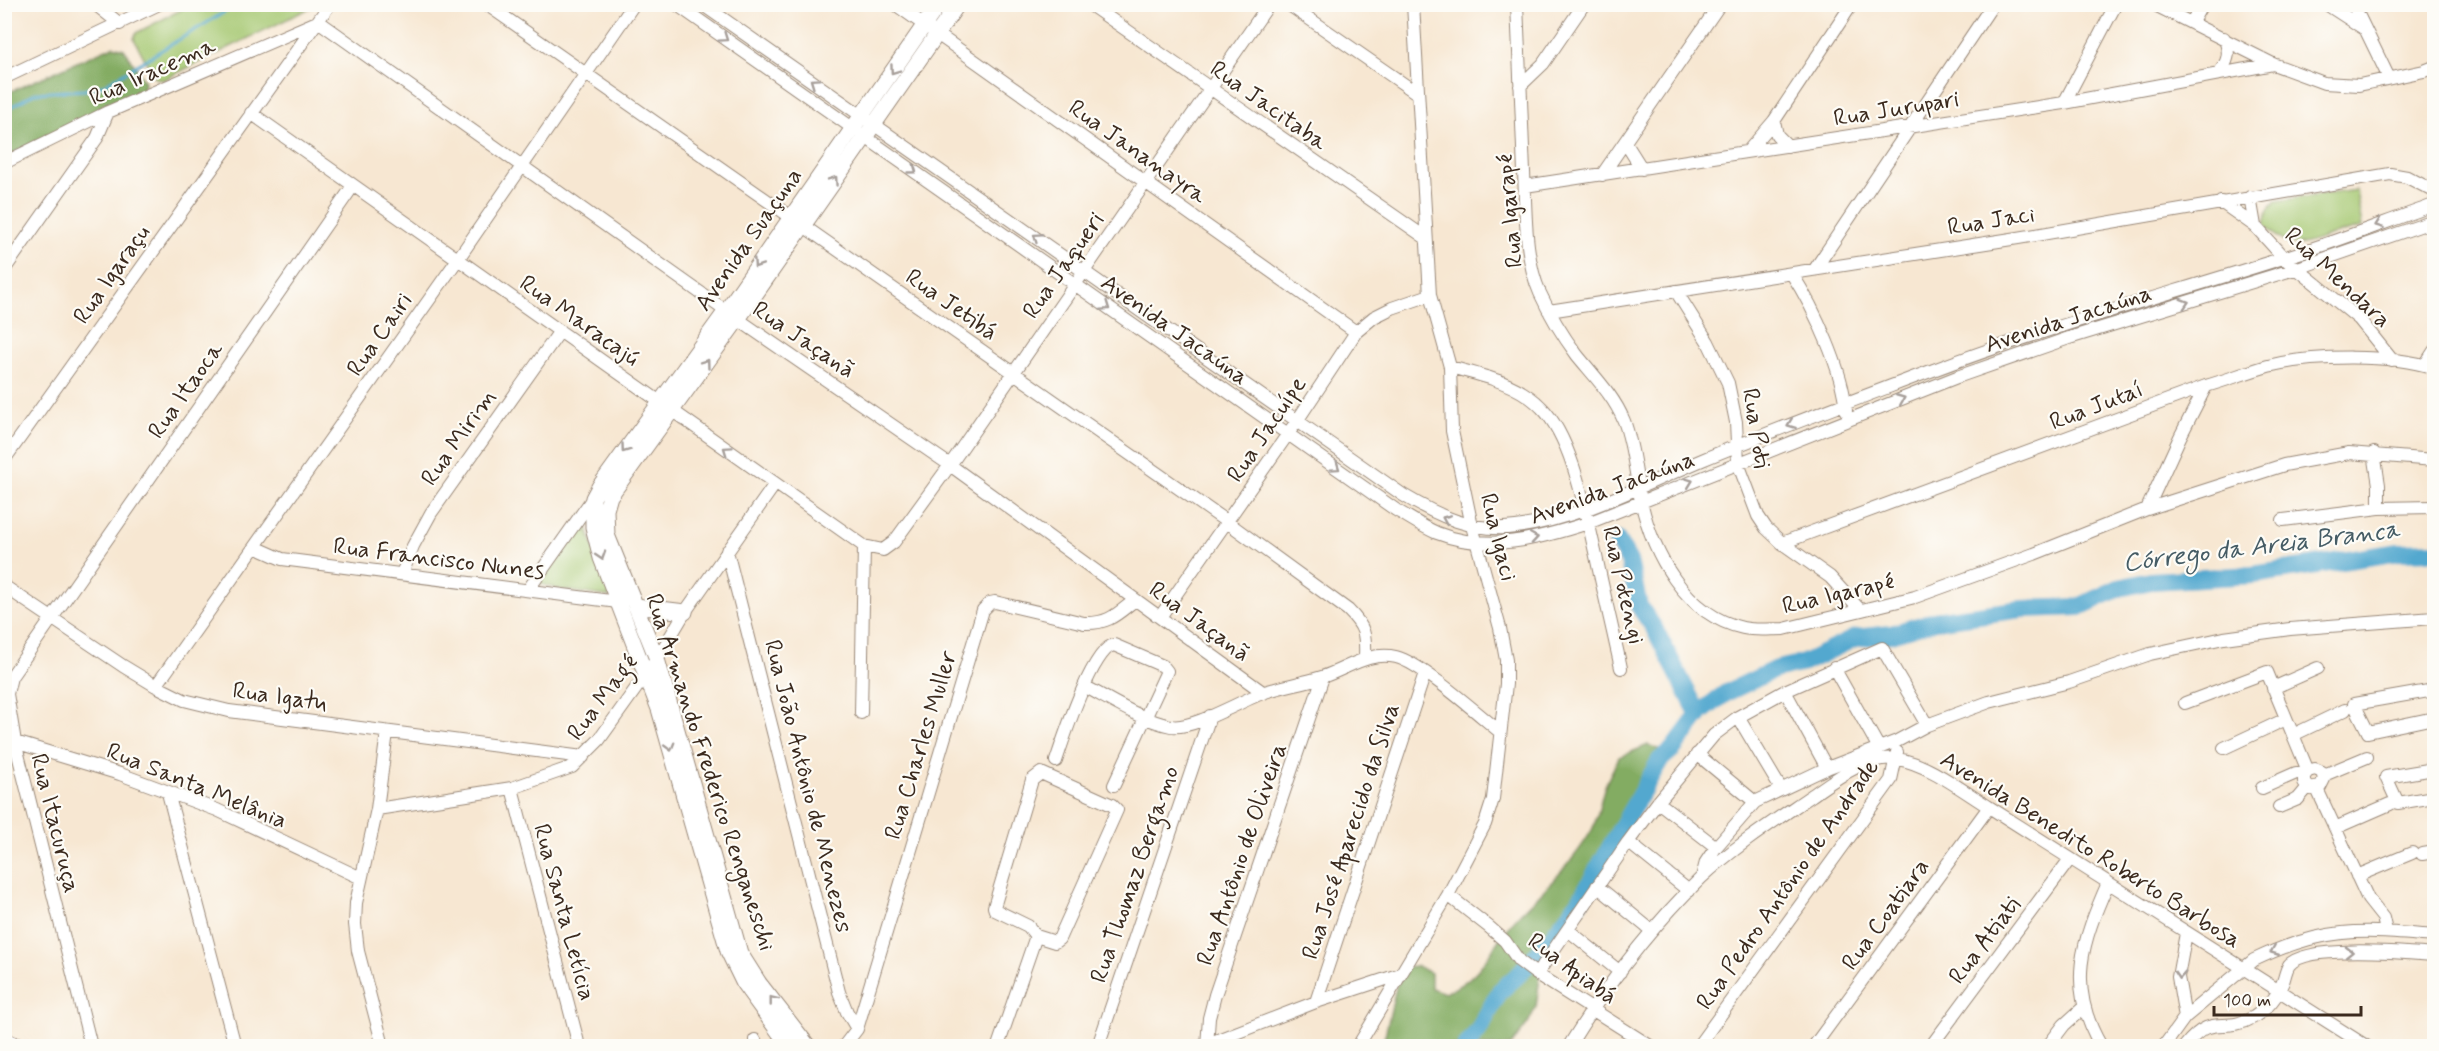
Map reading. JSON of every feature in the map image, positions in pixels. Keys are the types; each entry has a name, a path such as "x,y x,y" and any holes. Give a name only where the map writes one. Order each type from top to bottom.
{"main road":[{"name":"Avenida Suaçuna","path":"931,29 939,4"},
{"name":"Avenida Suaçuna","path":"593,498 598,487 665,406 732,315 931,29 958,4"},
{"name":"Avenida Suaçuna","path":"610,496 665,406"},
{"name":"Rua Armando Frederico Renganeschi","path":"610,496 606,510 607,535 657,659 740,953 759,983 808,1047"},
{"name":"Rua Armando Frederico Renganeschi","path":"593,498 593,527 602,558 646,671 662,720 728,951 744,984 789,1047"},
{"path":"636,606 685,612"}],"street":[{"path":"95,4 120,24"},
{"path":"4,78 159,4"},
{"path":"251,113 330,4"},
{"name":"Rua Jetibá","path":"486,4 1227,522 1348,610 1361,623 1364,630 1365,658"},
{"name":"Rua Cairi","path":"156,686 458,259 634,4"},
{"name":"Avenida Jacaúna","path":"676,4 1085,271 1297,421 1432,512 1457,523 1472,526 1512,528 1540,523 1585,508 1738,445 1978,353 2284,258 2434,205"},
{"name":"Avenida Jacaúna","path":"702,4 1075,285 1396,510 1437,533 1478,544 1547,536 1588,523 1957,377 2057,342 2298,268 2434,221"},
{"name":"Rua Jananayra","path":"895,4 1356,332"},
{"name":"Rua Jacitaba","path":"1089,4 1426,238"},
{"name":"Rua Jaqueri","path":"864,546 877,550 888,548 950,465 1269,4"},
{"path":"1288,4 1418,94"},
{"name":"Rua Igaci","path":"1358,1047 1448,895 1485,824 1493,799 1506,684 1506,660 1500,628 1472,526 1452,431 1450,367 1431,295 1413,4"},
{"name":"Rua Igarapé","path":"1517,4 1525,186 1533,269 1539,291 1564,336 1612,398 1623,419 1631,444 1641,501 1654,543 1666,567 1698,606 1717,618 1742,628 1784,629 1915,597 2034,554 2147,509 2284,465 2325,456 2374,453 2434,460"},
{"path":"1520,86 1543,64 1584,4"},
{"path":"1602,175 1720,4"},
{"path":"1749,150 1774,121 1852,4"},
{"path":"1815,269 1993,4"},
{"path":"2064,103 2116,4"},
{"path":"2153,4 2273,64 2309,78 2343,86 2359,85 2434,67"},
{"path":"2192,22 2202,4"},
{"path":"2326,4 2363,28"},
{"path":"2353,4 2389,78"},
{"name":"Rua Iracema","path":"4,163 108,112 318,21"},
{"name":"Rua Jaçanã","path":"318,21 732,315 950,465 1264,693"},
{"path":"2218,74 2226,64 2228,57 2229,48 2224,38"},
{"name":"Rua Jurupari","path":"1525,186 2064,103 2273,64"},
{"path":"4,270 97,138 108,112"},
{"name":"Rua Maracajú","path":"251,113 864,546"},
{"name":"Rua Igaraçu","path":"4,460 251,113"},
{"path":"1774,121 1777,135 1788,146"},
{"path":"1625,142 1642,169"},
{"name":"Rua Jaci","path":"1550,311 2018,238 2390,174 2407,177 2434,190"},
{"name":"Rua Itaoca","path":"51,618 353,186"},
{"name":"Rua Mendara","path":"2250,197 2255,226"},
{"name":"Rua Mendara","path":"2222,202 2255,226 2284,258 2359,319 2392,360"},
{"path":"1792,274 1814,313 1841,385 1846,421"},
{"name":"Rua Poti","path":"1676,291 1708,342 1728,382 1733,401 1738,463 1758,516 1766,528 1782,543 1830,577 1860,610"},
{"name":"Rua Jacuípe","path":"1160,617 1297,421 1356,332 1374,317 1392,308 1431,295"},
{"name":"Rua Mirim","path":"402,574 413,546 431,513 560,331"},
{"path":"2430,367 2434,351"},
{"name":"Rua Jutaí","path":"1782,543 2206,386 2269,366 2334,359 2392,360 2430,367"},
{"name":"Rua Potengi","path":"1450,367 1515,389 1542,407 1563,439 1585,508 1621,668"},
{"path":"2147,509 2206,386"},
{"path":"2374,453 2379,485 2379,508"},
{"name":"Rua Magé","path":"377,809 512,788 572,767 599,740 646,671 657,659 685,612 775,484"},
{"path":"528,590 593,498"},
{"path":"2283,520 2379,508 2434,507"},
{"path":"861,712 864,546"},
{"name":"Rua Francisco Nunes","path":"255,548 282,559 618,602"},
{"name":"Rua João Antônio de Menezes","path":"728,551 839,992 857,1029"},
{"name":"Rua Igatu","path":"4,586 123,666 184,700 229,711 583,757"},
{"name":"Rua Charles Muller","path":"844,1047 857,1029 983,610 990,603 996,602 1096,624 1112,618 1135,600"},
{"name":"Rua Itacuruça","path":"51,618 10,676 7,694 15,742 91,1047"},
{"name":"Avenida Benedito Roberto Barbosa","path":"1701,878 1706,862 1716,847 1755,802 1827,768 1897,741 1927,725 1989,702 2069,682 2150,654 2224,638 2301,628 2434,618"},
{"path":"1056,760 1083,686 1106,648 1111,645 1163,666 1167,675 1114,785"},
{"path":"1536,974 1658,802 1714,735 1738,717 1785,691 1882,648 1927,725"},
{"path":"1083,686 1147,718 1171,726 1180,726 1264,693 1323,677 1365,658 1377,656 1397,658 1425,673 1499,731"},
{"path":"2272,688 2318,668"},
{"path":"1834,669 1880,748"},
{"path":"2185,703 2267,672 2306,772 2304,782 2313,788 2335,828 2368,899 2383,918 2386,931"},
{"name":"Rua José Aparecido da Silva","path":"1316,1002 1425,673"},
{"name":"Rua Antônio de Oliveira","path":"1204,1046 1215,995 1323,677"},
{"path":"2434,690 2354,704 2368,732 2434,718"},
{"path":"1785,691 1827,768"},
{"path":"2293,735 2345,710"},
{"name":"Rua Thomaz Bergamo","path":"1098,1047 1210,716"},
{"path":"1738,717 1781,789"},
{"path":"2224,748 2286,719"},
{"path":"383,1047 358,951 355,924 356,903 377,809 387,732"},
{"name":"Rua Pedro Antônio de Andrade","path":"1698,1047 1891,780 1897,759 1897,741"},
{"name":"Rua Santa Melânia","path":"15,742 120,774 217,810 361,878"},
{"path":"1697,754 1755,802"},
{"path":"2324,775 2367,757"},
{"name":"Avenida Benedito Roberto Barbosa","path":"1569,1047 1592,1010 1652,931 1701,878 1775,820 1841,775 1867,763 1897,759 1927,770 1989,807 2279,990 2362,1046"},
{"path":"2434,768 2386,777 2398,803 2434,797"},
{"path":"2262,788 2296,773 2315,769 2324,775"},
{"path":"1041,773 1112,805 1117,810 1059,939 1053,942 1036,936 1028,926 995,910 994,907 1032,780 1041,773"},
{"path":"2279,807 2298,799 2324,782 2324,775"},
{"name":"Rua Santa Letícia","path":"512,788 579,1047"},
{"path":"168,793 235,1047"},
{"path":"1658,802 1716,847"},
{"path":"2335,828 2390,804"},
{"name":"Rua Coatiara","path":"1814,1047 1989,807"},
{"path":"1628,842 1689,891"},
{"path":"2357,876 2423,853"},
{"name":"Rua Atiati","path":"1930,1047 2070,859"},
{"path":"2101,1047 2084,1007 2080,972 2081,957 2090,925 2108,883"},
{"path":"1597,886 1652,931"},
{"name":"Rua Apiabá","path":"1448,895 1505,941 1519,961 1536,974 1650,1047"},
{"path":"1568,930 1620,972"},
{"path":"2164,1047 2185,1017 2244,969 2266,955 2321,934 2386,931 2434,936"},
{"path":"2185,1017 2178,977 2186,933"},
{"path":"2321,934 2326,952"},
{"path":"998,1047 1036,936"},
{"path":"2185,1047 2195,1034 2207,1026 2235,1024 2251,1018 2272,1002 2292,962 2326,952 2402,952 2434,955"},
{"path":"1204,1046 1316,1002 1401,974"},
{"path":"2048,1047 2064,1025 2084,1007"},
{"path":"4,1038 21,1047"}],"green space":[{"path":"192,4 316,5 163,80 155,78 134,39 136,33"},
{"path":"113,46 124,49 145,82 144,89 5,157 5,94"},
{"path":"2356,190 2362,227 2314,241 2292,244 2280,239 2265,225 2268,209 2276,201"},
{"path":"584,513 611,597 557,589 538,583"},
{"path":"1648,745 1666,752 1614,847 1551,945 1540,976 1536,1007 1528,1023 1511,1046 1382,1046 1402,967 1417,966 1431,973 1431,988 1445,993 1471,977 1510,925 1559,875 1585,842 1598,814 1605,786 1619,757"}],"waterway":[{"path":"4,111 35,93 84,90 104,85 238,4"},
{"path":"1617,540 1629,561 1639,606 1654,628 1699,715"},
{"name":"Córrego da Areia Branca","path":"1466,1046 1478,1031 1500,991 1548,942 1579,902 1660,760 1673,749 1701,712 1726,693 1774,670 1804,663 1855,638 1891,634 1934,621 2022,609 2079,607 2119,588 2151,581 2253,575 2399,552 2434,551"}]}
